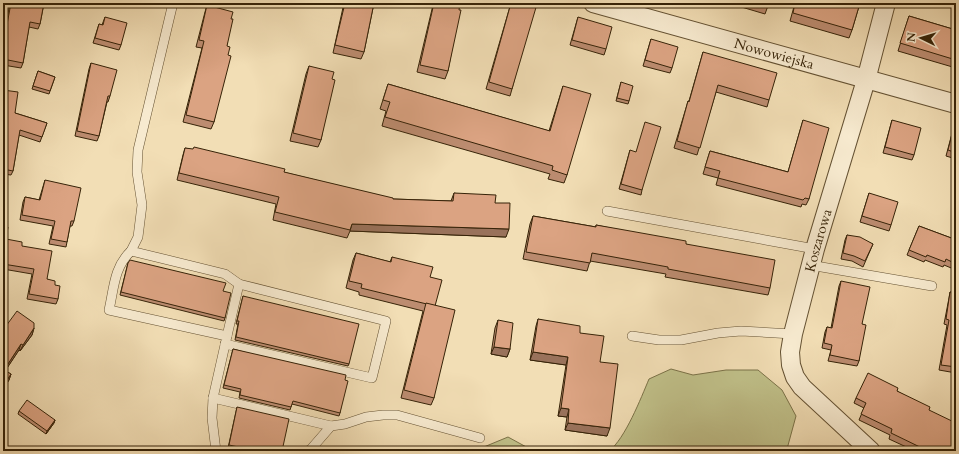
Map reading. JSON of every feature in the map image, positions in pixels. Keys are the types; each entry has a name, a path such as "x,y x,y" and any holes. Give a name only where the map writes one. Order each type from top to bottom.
{"street":[{"name":"Nowowiejska","path":"593,3 956,104"},
{"name":"Koszarowa","path":"871,451 802,387 795,377 791,365 790,352 793,334 813,257 866,80 886,3"}],"lane":[{"path":"132,251 225,274 239,284 386,320 372,378 109,310 116,273 123,258 132,251 138,237 142,205 137,172 138,150 174,3"},
{"path":"607,211 813,257 932,286"},
{"path":"216,451 212,418 213,398 239,284"},
{"path":"632,336 659,340 681,340 718,333 742,331 793,334"},
{"path":"213,398 331,426 383,414 397,415 480,438"},
{"path":"308,451 331,426"}],"green space":[{"path":"671,369 693,375 726,370 758,370 782,390 796,416 787,449 783,451 609,451 627,428 649,379"},
{"path":"508,437 531,451 477,451 479,449"}],"building":[{"path":"11,3 44,3 40,24 30,22 23,63 3,59 3,46"},
{"path":"345,3 374,3 364,52 335,45"},
{"path":"434,3 460,3 459,10 461,10 448,71 420,65"},
{"path":"511,3 537,4 512,89 489,82"},
{"path":"754,3 769,3 768,7"},
{"path":"795,3 860,3 852,30 793,13"},
{"path":"207,5 233,12 231,19 233,19 227,46 230,47 228,55 231,56 214,122 186,115 204,41 199,40"},
{"path":"909,16 956,30 956,60 900,43"},
{"path":"105,17 127,23 121,45 95,38 99,24 103,25"},
{"path":"578,17 612,27 606,49 572,40"},
{"path":"651,39 678,47 672,68 645,60"},
{"path":"703,52 777,73 769,100 718,85 700,148 677,141"},
{"path":"91,63 117,70 110,96 108,96 99,136 77,131"},
{"path":"309,66 334,72 332,79 335,80 321,140 293,133"},
{"path":"38,71 55,77 50,91 33,86"},
{"path":"621,82 633,86 629,101 617,98"},
{"path":"388,84 550,131 563,86 591,94 567,175 552,170 553,166 385,117 390,102 383,100"},
{"path":"3,90 18,92 15,113 47,123 42,137 20,130 13,171 3,169"},
{"path":"803,120 829,128 809,199 805,198 803,200 718,178 720,171 705,167 710,151 788,172"},
{"path":"892,120 921,128 914,155 885,147"},
{"path":"645,122 661,127 642,190 621,184 630,150 636,152"},
{"path":"954,126 956,126 956,153 948,150"},
{"path":"194,147 285,169 284,172 393,199 453,201 454,193 496,195 495,203 510,203 509,229 352,224 350,230 275,212 279,197 179,173 185,148 193,149"},
{"path":"45,180 81,188 74,221 71,221 67,242 51,239 55,221 22,215 25,197 40,200"},
{"path":"869,193 898,202 891,225 862,216"},
{"path":"533,216 596,227 596,225 686,241 686,244 775,260 770,288 592,253 590,263 526,252"},
{"path":"3,226 8,227 6,239 22,242 22,246 52,251 47,279 55,281 55,285 60,286 58,299 29,294 34,269 3,264"},
{"path":"919,226 954,239 956,236 956,264 946,259 945,262 927,255 926,257 909,250"},
{"path":"847,235 860,237 873,244 865,261 843,253"},
{"path":"356,253 391,262 392,257 433,267 430,277 442,280 435,306 361,288 362,284 349,281"},
{"path":"130,260 226,283 223,291 231,293 225,318 121,292"},
{"path":"841,281 870,287 862,324 866,325 859,361 830,355 832,345 824,343 827,327 832,328"},
{"path":"950,292 956,293 956,367 941,365 949,320 946,319"},
{"path":"243,296 359,324 349,364 236,337 239,321 237,321"},
{"path":"426,303 455,310 434,398 404,390"},
{"path":"17,311 34,323 34,328 23,345 21,344 4,370 11,374 3,386 3,324 6,326"},
{"path":"538,319 580,326 580,333 604,336 600,362 618,364 610,428 568,423 569,409 561,408 568,357 533,352"},
{"path":"498,320 513,323 510,349 494,347"},
{"path":"233,349 346,375 345,380 348,381 340,413 293,401 291,407 240,395 241,389 224,385"},
{"path":"868,373 898,388 897,391 930,407 929,410 956,423 956,451 952,451 944,447 942,451 923,451 924,449 891,433 892,429 861,414 866,403 856,398"},
{"path":"27,400 55,420 47,431 19,411"},
{"path":"237,407 289,419 282,451 257,451 229,445"}]}
